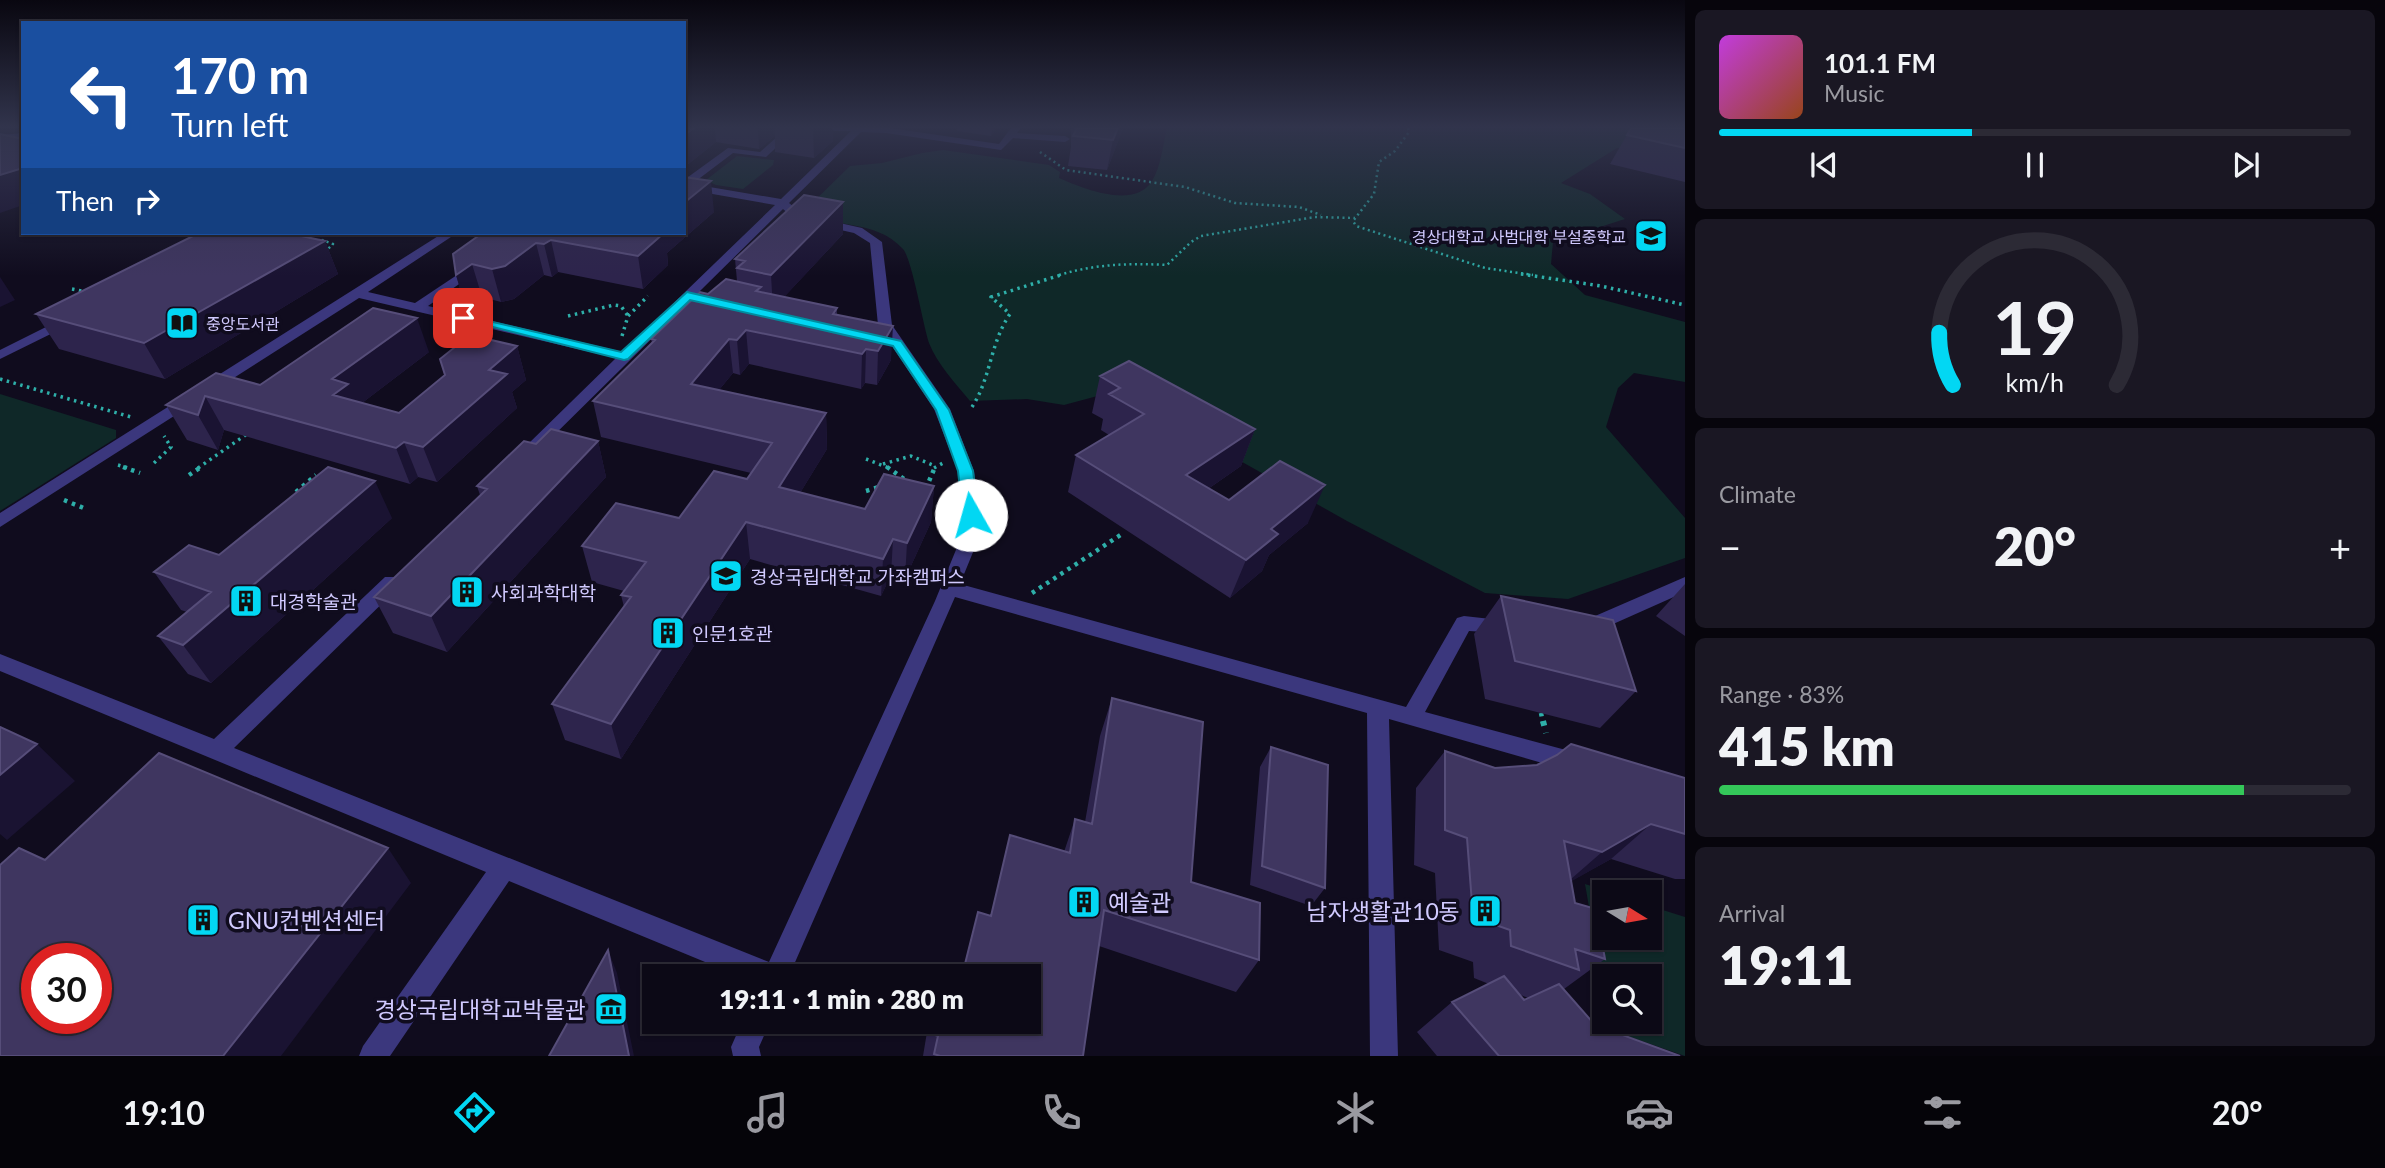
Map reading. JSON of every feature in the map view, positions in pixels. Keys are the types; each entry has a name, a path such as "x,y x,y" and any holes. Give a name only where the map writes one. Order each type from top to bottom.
{"street":[{"path":"523,457 622,350 687,296 783,204 805,177"},
{"path":"686,186 783,204 800,218 858,230 877,242 884,325 942,410 965,471 972,523 969,540 949,588 781,964"},
{"path":"0,521 448,235"},
{"path":"418,307 491,256"},
{"path":"356,293 622,350"},
{"path":"687,296 707,300"},
{"path":"0,355 83,312"},
{"path":"871,338 897,344"},
{"path":"217,750 404,570"},
{"path":"1566,630 1579,631 1685,584"},
{"path":"949,588 1594,767"},
{"path":"1412,716 1464,623 1528,627"},
{"path":"0,662 741,964"},
{"path":"1378,707 1384,1056"},
{"path":"373,1056 504,867"},
{"path":"747,1056 745,1047 751,1034"}],"path":[{"path":"1117,177 1185,187 1220,199 1250,205 1308,209 1325,216"},
{"path":"1377,177 1374,194 1353,222 1356,226 1485,268 1601,286 1685,305"},
{"path":"972,407 989,375 997,333 1010,314 991,297 1085,267 1116,263 1167,265 1191,240 1201,236 1325,216 1355,218"},
{"path":"320,256 333,244 322,240 321,235"},
{"path":"72,289 95,294"},
{"path":"622,350 628,316 648,296"},
{"path":"568,316 585,314 605,304 621,306 628,316"},
{"path":"0,379 132,418"},
{"path":"189,475 251,431"},
{"path":"154,463 171,447 163,435"},
{"path":"883,464 911,457 935,466 960,457"},
{"path":"866,459 883,464 909,483"},
{"path":"117,465 140,472"},
{"path":"915,488 927,486 935,466"},
{"path":"296,492 316,475"},
{"path":"866,491 904,479"},
{"path":"63,500 86,509"},
{"path":"1032,593 1122,534"},
{"path":"1541,713 1548,740"}],"green space":[{"path":"710,177 758,177 743,189 716,185 706,180"},
{"path":"838,177 1059,177 1094,191 1121,195 1144,190 1154,177 1570,177 1561,183 1590,194 1625,219 1553,242 1551,264 1585,295 1685,322 1685,382 1634,373 1618,388 1606,427 1685,518 1685,558 1568,599 1485,593 1347,521 1116,391 1064,405 1027,399 970,401 932,351 910,265 903,249 880,233 828,220 805,210"},
{"path":"0,394 116,430 116,438 0,511"},
{"path":"1585,884 1592,886 1592,924"},
{"path":"1662,910 1685,917 1685,1056 1622,1034 1662,1034 1662,964 1599,964 1596,950 1662,950"}],"building":[{"path":"686,177 711,181 686,201"},
{"path":"804,195 843,202 771,275 737,268 745,261 735,259"},
{"path":"195,235 296,235 325,241 144,343 36,314"},
{"path":"480,235 662,235 638,256 551,240 544,244 536,243 505,266 492,269 472,264 456,275 453,254"},
{"path":"726,279 761,287 756,291 837,308 833,314 893,326 878,351 866,349 862,354 746,330 737,340 729,339 691,384 826,413 779,487 865,509 884,474 934,486 907,543 893,539 883,559 746,522 611,724 552,704 631,597 621,595 646,562 582,546 616,503 679,518 714,471 747,479 772,443 593,401 700,292 708,294"},
{"path":"373,308 417,318 332,379 348,384 333,395 399,413 445,375 440,359 470,335 517,346 489,370 507,374 423,447 404,442 396,448 205,396 198,415 166,405 216,373 260,385"},
{"path":"1129,361 1255,429 1186,475 1229,500 1280,461 1325,485 1271,529 1278,534 1246,560 1076,455 1144,414 1109,394 1120,388 1100,376"},
{"path":"551,429 598,441 431,616 374,597 487,489 477,486 524,441 536,444"},
{"path":"328,467 375,481 183,645 158,636 211,592 154,572 189,545 219,555"},
{"path":"1501,596 1613,620 1636,691 1515,661"},
{"name":"예술관","path":"1112,698 1203,722 1191,882 1260,903 1259,960 1104,910 1083,1056 934,1054 938,1036 932,1034 1041,1034 1041,964 965,964 978,912 991,916 1010,835 1070,853 1075,819 1092,824"},
{"path":"0,727 37,744 0,775"},
{"path":"1571,744 1685,778 1685,834 1651,824 1602,852 1564,841 1575,903 1592,908 1592,950 1603,950 1605,959 1575,949 1579,970 1511,946 1510,930 1473,917 1467,838 1445,830 1445,751 1495,768 1537,765"},
{"path":"1271,747 1328,765 1325,888 1262,866"},
{"name":"GNU컨벤션센터","path":"159,753 388,848 223,1056 0,1056 0,865 19,848 45,860"},
{"path":"608,950 629,1056 549,1056"},
{"path":"1504,976 1524,1000 1559,984 1592,1022 1592,1034 1620,1034 1680,1056 1499,1056 1452,1002"}],"place":[{"name":"경상대학교 사범대학 부설중학교","path":"1651,236"},
{"name":"중앙도서관","path":"182,323"},
{"name":"경상국립대학교 가좌캠퍼스","path":"726,576"},
{"name":"사회과학대학","path":"467,592"},
{"name":"대경학술관","path":"246,601"},
{"name":"인문1호관","path":"668,633"},
{"name":"예술관","path":"1084,902"},
{"name":"남자생활관10동","path":"1485,911"},
{"name":"GNU컨벤션센터","path":"203,920"},
{"name":"경상국립대학교박물관","path":"611,1009"}],"route":[{"path":"463,318 624,356 687,296 897,344 942,410 965,471 971,515"}]}
